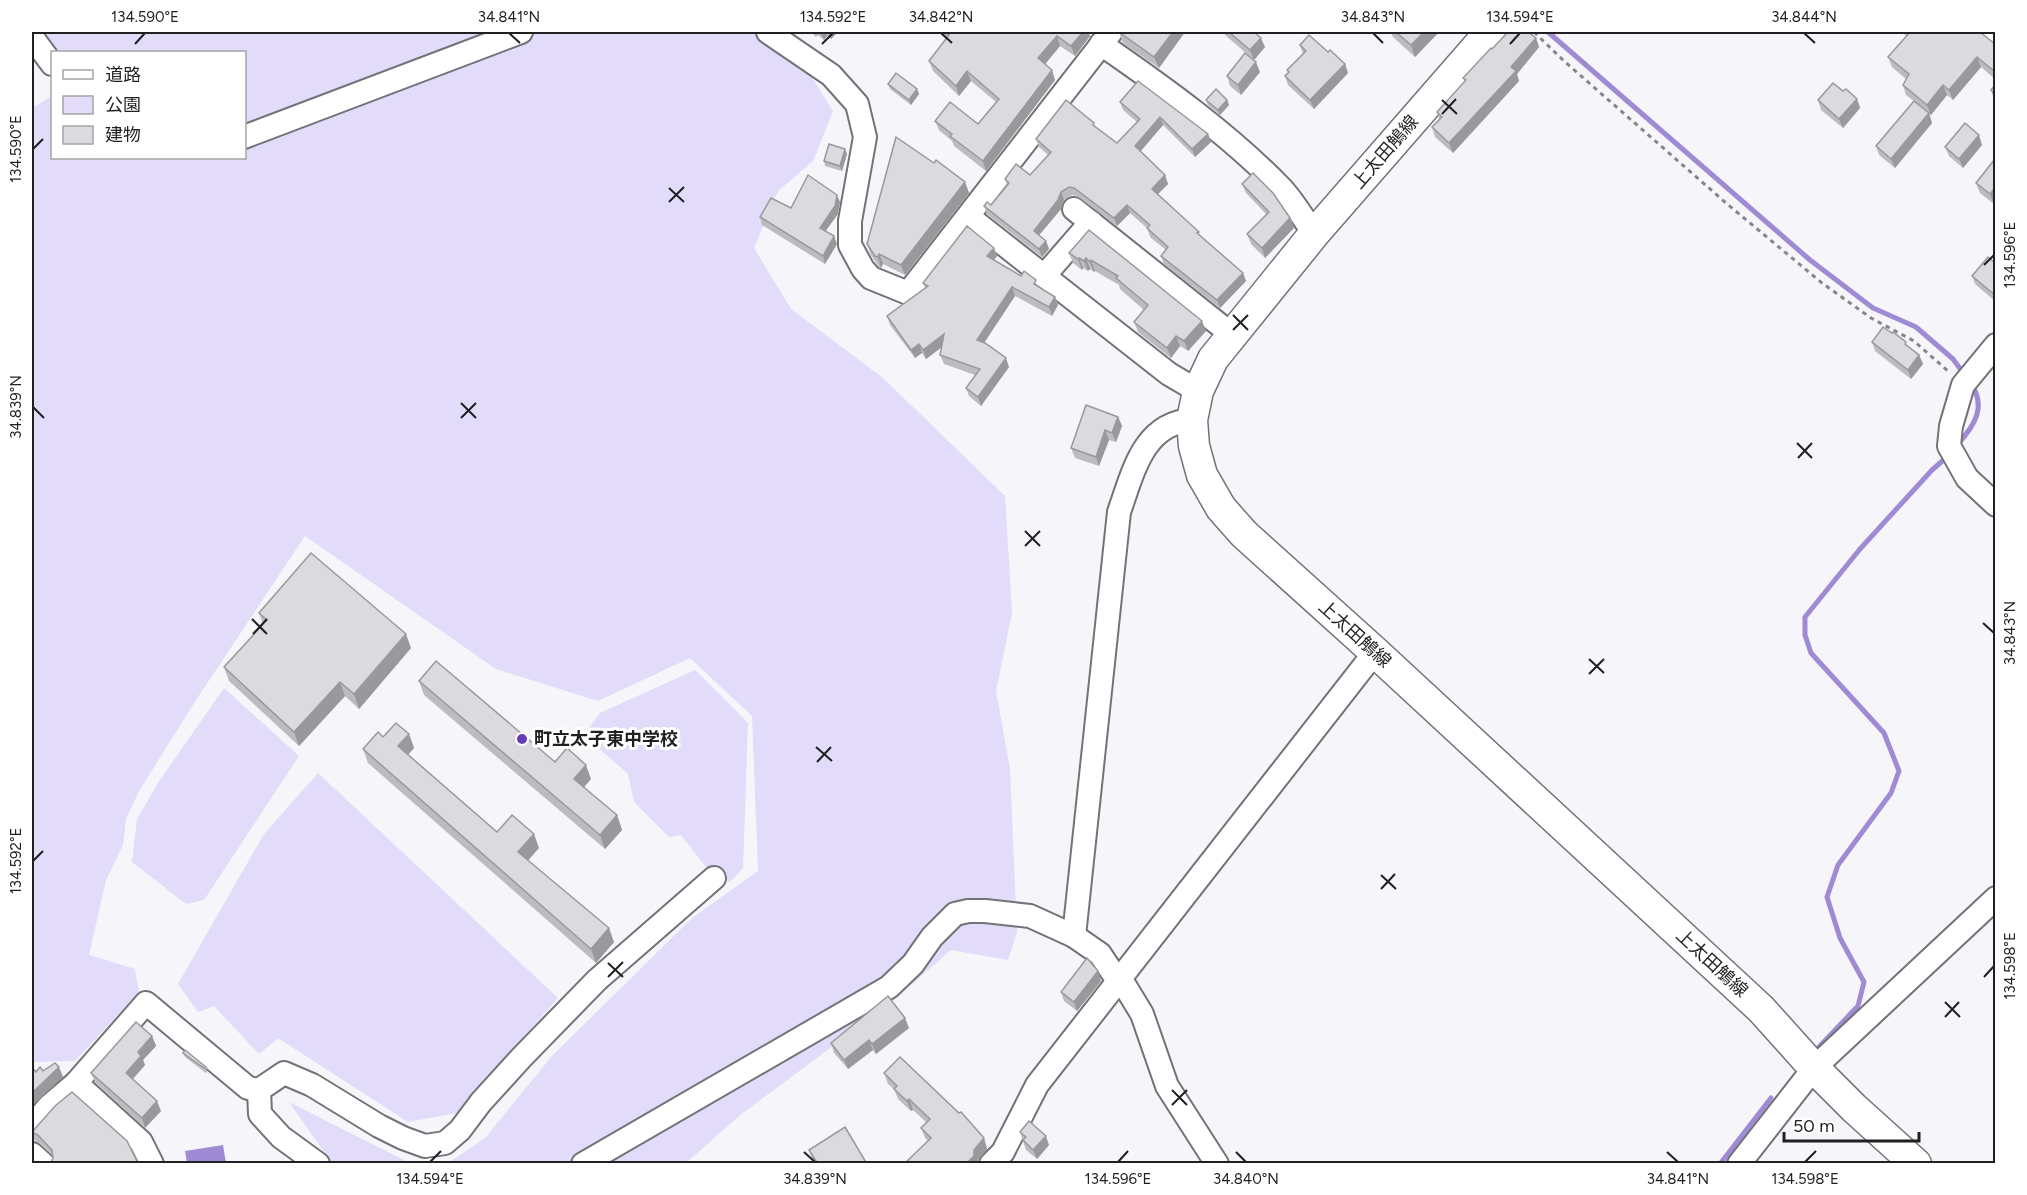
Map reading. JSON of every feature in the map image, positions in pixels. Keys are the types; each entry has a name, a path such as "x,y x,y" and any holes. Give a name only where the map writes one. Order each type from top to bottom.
{"main road":[{"name":"上太田鵤線","path":"1490,32 1314,234 1213,359 1198,391 1192,420 1194,446 1202,475 1221,508 1244,534 1761,1009 1814,1068 1916,1164"}],"street":[{"path":"246,136 521,32"},
{"path":"768,32 831,75 857,104 865,137 850,221 850,245 871,278 908,292 969,217 1106,38 1148,77 1245,154 1283,190 1314,234"},
{"path":"32,37 51,63"},
{"path":"1044,276 1082,215 1231,334"},
{"path":"969,217 1169,374 1198,391"},
{"path":"1995,345 1963,385 1951,426 1949,446 1967,478 1995,504"},
{"path":"1074,936 1119,512 1136,465 1153,436 1178,421 1192,420"},
{"path":"991,1164 1003,1152 1037,1085 1375,652"},
{"path":"32,1126 49,1106 76,1083 146,1003 248,1088 260,1090 284,1072 312,1085 403,1138 425,1146 445,1143 460,1131 521,1058 597,980 714,878"},
{"path":"1739,1164 1814,1068 1995,898"},
{"path":"583,1164 889,987 913,964 932,938 955,914 985,910 1030,916 1074,936 1100,954 1118,981 1125,986 1142,1014 1167,1086 1217,1164"},
{"path":"76,1083 141,1142 152,1164"},
{"path":"260,1090 260,1114 281,1137 318,1164"},
{"path":"32,1154 43,1164"}],"path":[{"path":"1534,32 1564,61 1822,283 1871,318 1914,341 1963,385"}],"green space":[{"path":"41,32 784,32 833,111 813,161 778,191 754,248 791,309 883,378 1005,496 1012,613 996,691 1010,769 1017,932 1008,960 951,950 888,1005 740,1115 686,1163 448,1163 485,1138 552,1056 692,918 758,871 752,716 690,658 598,701 496,669 305,536 196,700 139,791 126,819 123,845 106,880 89,955 135,969 139,992 75,1061 32,1062 32,108 51,97 51,159 246,159 246,51 55,51"},
{"path":"695,670 748,723 743,868 730,882 709,871 681,835 669,837 634,802 628,774 584,735 600,713"},
{"path":"224,688 299,756 204,900 186,904 132,862 137,819 158,783"},
{"path":"318,773 558,998 457,1113 408,1122 278,1038 259,1054 214,1006 198,1012 178,984 264,834"},
{"path":"289,1102 410,1163 332,1163"}],"shaded area":[{"path":"223,1145 226,1163 187,1163 185,1151"}],"building":[{"path":"945,32 1083,32 1071,46 1057,36 1038,58 1052,70 983,161 950,136 952,134 935,121 950,102 978,124 999,99 967,71 956,86 929,61 949,35"},
{"path":"1119,32 1173,32 1154,57"},
{"path":"1229,32 1254,32 1261,38 1250,50"},
{"path":"1396,32 1424,32 1411,45"},
{"path":"1508,32 1528,32 1536,38 1511,67 1516,71 1449,143 1432,127 1442,117 1437,112 1466,80 1463,78"},
{"path":"1910,32 1980,32 1995,44 1995,72 1977,57 1949,90 1943,85 1927,105 1903,85 1909,74 1888,57"},
{"path":"1309,35 1345,64 1310,100 1285,76 1289,72 1287,70 1306,51 1300,45"},
{"path":"1245,53 1256,62 1238,85 1227,76"},
{"path":"896,73 917,89 909,100 888,84"},
{"path":"1138,81 1208,134 1192,149 1160,117 1135,146 1165,175 1152,189 1199,232 1197,233 1243,273 1217,300 1161,256 1168,247 1147,228 1150,225 1127,205 1114,218 1074,188 1069,187 1061,192 1058,200 1034,231 1046,241 1039,249 984,206 987,202 991,205 1009,183 1005,179 1016,164 1030,175 1051,152 1036,139 1066,100 1117,143 1140,119 1120,102"},
{"path":"1833,83 1843,91 1846,89 1857,99 1839,119 1818,100"},
{"path":"1216,89 1227,100 1218,110 1206,100"},
{"path":"1914,101 1929,113 1891,159 1876,146"},
{"path":"1965,123 1979,135 1959,159 1945,147"},
{"path":"896,137 934,163 936,160 965,182 901,265 879,254 878,257 875,256 867,244"},
{"path":"829,144 845,149 840,166 824,161"},
{"path":"1995,159 1995,188 1990,194 1976,183"},
{"path":"1253,173 1273,193 1290,218 1262,248 1247,234 1269,212 1242,184"},
{"path":"808,175 837,195 835,206 820,228 834,236 823,256 760,217 771,198 791,208"},
{"path":"967,226 994,248 987,256 1021,276 1024,271 1036,280 1034,284 1055,297 1049,307 1012,287 977,340 1006,358 978,397 966,388 980,369 940,355 944,334 923,350 919,344 911,350 887,316 928,286 923,283"},
{"path":"1089,230 1202,321 1184,341 1176,336 1167,348 1134,322 1148,305 1116,278 1118,276 1091,260 1090,262 1086,258 1084,261 1069,253"},
{"path":"1988,257 1995,263 1995,295 1972,276"},
{"path":"1883,327 1906,342 1905,344 1919,355 1908,370 1872,342"},
{"path":"1086,405 1118,417 1112,433 1105,430 1096,457 1071,448"},
{"path":"311,553 406,634 354,694 340,682 294,732 224,667 267,620 259,613"},
{"path":"436,661 555,762 567,748 586,765 574,779 617,815 600,835 419,681"},
{"path":"396,723 409,734 398,746 497,832 512,815 534,834 518,852 609,928 591,949 363,749 378,732 383,737"},
{"path":"1087,958 1098,971 1074,1002 1061,992"},
{"path":"888,996 905,1018 872,1044 869,1040 844,1060 831,1043"},
{"path":"136,1022 152,1036 138,1052 141,1056 126,1073 157,1101 142,1118 91,1073"},
{"path":"185,1050 206,1067 204,1068 183,1053"},
{"path":"900,1057 959,1113 961,1112 984,1138 974,1150 974,1156 966,1164 904,1164 931,1138 921,1128 930,1119 909,1099 907,1101 894,1089 897,1086 884,1073"},
{"path":"55,1063 59,1067 32,1093 32,1067 36,1072 40,1067 43,1071"},
{"path":"72,1092 127,1141 139,1164 50,1164 53,1158 52,1150 32,1132 55,1106"},
{"path":"1029,1121 1046,1136 1033,1150 1023,1140 1026,1137 1020,1132"},
{"path":"845,1127 867,1164 818,1164 809,1150"}],"waterway":[{"path":"1548,32 1810,260 1873,308 1916,327 1953,359 1964,374"},
{"path":"1958,444 1973,423 1978,408 1976,392 1971,384"},
{"path":"1818,1048 1858,1006 1864,982 1840,938 1827,897 1838,865 1891,793 1899,771 1884,733 1811,653 1805,635 1805,617 1860,549 1932,470 1948,456"},
{"path":"1720,1164 1771,1098"}],"place":[{"name":"町立太子東中学校","path":"522,739"}]}
